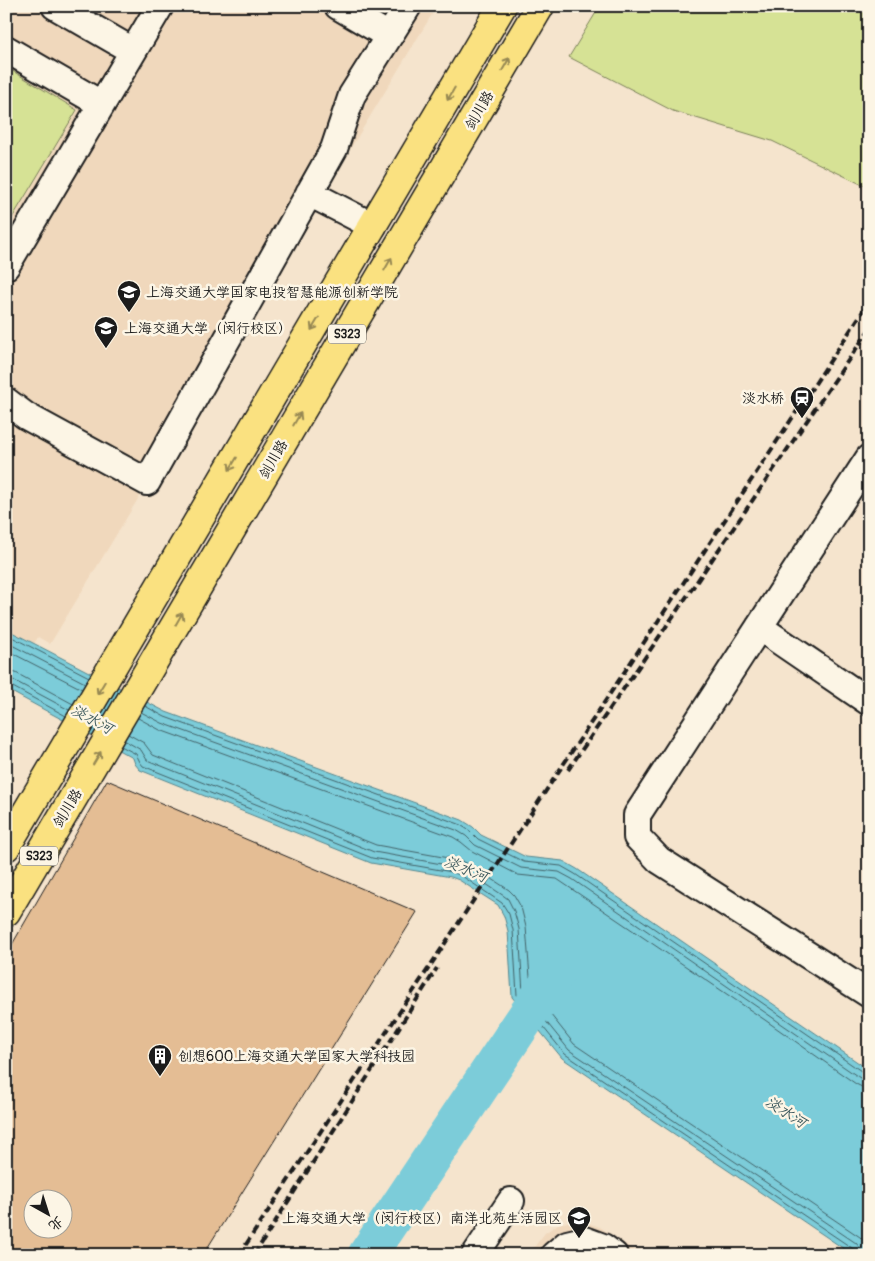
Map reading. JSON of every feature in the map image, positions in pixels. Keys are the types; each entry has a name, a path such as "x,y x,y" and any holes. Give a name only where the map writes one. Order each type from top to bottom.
{"main road":[{"path":"6,847 502,6"},
{"name":"剑川路","path":"6,912 540,6"}],"street":[{"path":"54,6 133,51"},
{"path":"8,260 160,6"},
{"path":"338,6 389,36"},
{"path":"6,401 26,416 147,482 334,149 352,95 408,6"},
{"path":"6,49 101,104"},
{"path":"309,193 373,226"},
{"path":"869,458 637,814 637,837 659,860 869,994"},
{"path":"759,627 869,702"},
{"path":"475,1255 511,1201"},
{"path":"554,1255 567,1244 584,1240 614,1255"}],"shaded area":[{"name":"上海交通大学国家电投智慧能源创新学院","path":"6,6 437,6 50,644 38,637 6,692"},
{"name":"上海交通大学（闵行校区）南洋北苑生活园区","path":"574,1221 600,1227 641,1255 528,1255 545,1233 558,1224"}],"green space":[{"path":"600,6 869,6 869,188 772,141 673,111 569,57"},
{"path":"6,67 77,110 6,228"}],"water":[{"name":"淡水河","path":"6,629 166,712 462,820 481,835 526,857 563,861 869,1070 869,1255 853,1255 562,1058 512,997 508,931 504,916 498,905 459,880 371,863 140,770 133,758 6,689"}],"building":[{"name":"创想600上海交通大学国家大学科技园","path":"107,780 417,912 203,1255 6,1255 6,955"}],"waterway":[{"path":"367,1255 557,971"}],"railway":[{"path":"239,1255 869,302"},
{"path":"568,770 869,330"},
{"path":"254,1255 437,968"}],"place":[{"name":"上海交通大学国家电投智慧能源创新学院","path":"129,313"},
{"name":"上海交通大学（闵行校区）","path":"106,349"},
{"name":"淡水桥","path":"802,419"},
{"name":"创想600上海交通大学国家大学科技园","path":"160,1077"},
{"name":"上海交通大学（闵行校区）南洋北苑生活园区","path":"579,1239"}]}
